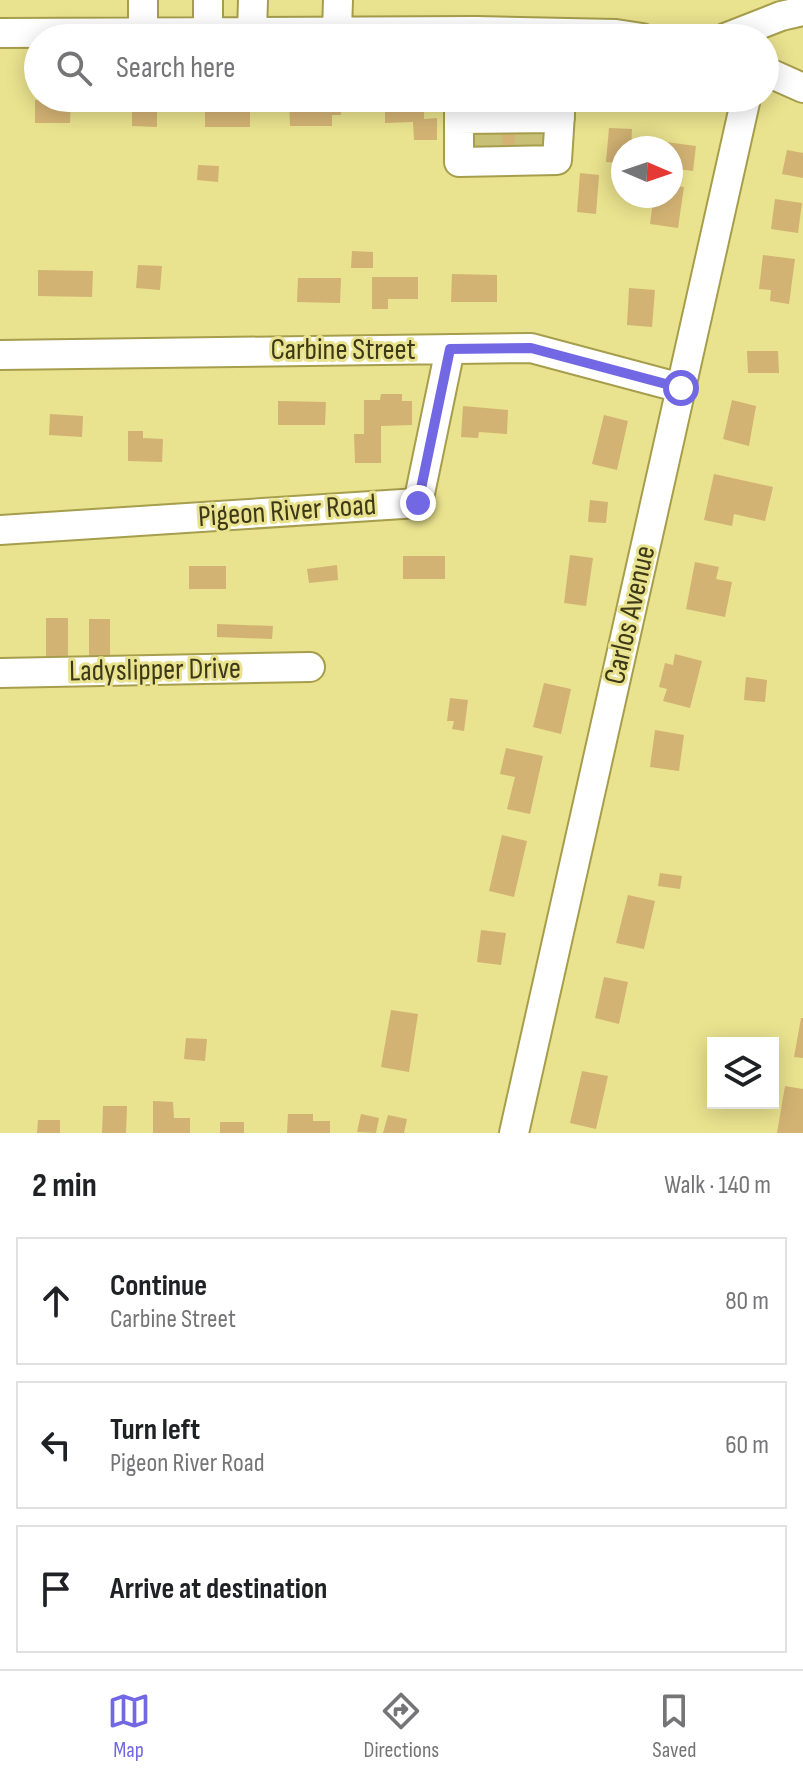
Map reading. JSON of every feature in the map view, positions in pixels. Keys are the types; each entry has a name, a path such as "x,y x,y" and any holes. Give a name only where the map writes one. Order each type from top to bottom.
{"street":[{"path":"143,0 143,24"},
{"path":"208,0 208,24"},
{"path":"252,24 253,0"},
{"path":"337,24 338,0"},
{"path":"776,24 803,11"},
{"path":"0,33 24,33"},
{"path":"779,77 803,88"},
{"path":"459,112 459,162 508,132 551,112"},
{"path":"465,112 557,160 560,112"},
{"name":"Carlos Avenue","path":"514,1133 743,112"},
{"name":"Carbine Street","path":"0,355 531,348 681,388"},
{"name":"Pigeon River Road","path":"0,530 418,503 450,349"},
{"name":"Ladyslipper Drive","path":"0,673 310,667"}],"building":[{"path":"35,112 70,112 70,123 35,123"},
{"path":"132,112 157,112 157,127 132,126"},
{"path":"205,112 250,112 250,127 205,127"},
{"path":"290,112 341,112 341,115 332,115 332,126 290,126"},
{"path":"385,112 424,112 424,119 437,118 437,140 414,140 413,122 385,123"},
{"path":"475,126 547,127 547,148 475,148"},
{"path":"609,128 632,129 632,136 611,136 611,162 606,162"},
{"path":"683,144 696,146 693,171 683,170"},
{"path":"787,150 803,153 803,178 782,174"},
{"path":"198,165 219,166 218,182 197,180"},
{"path":"580,173 599,175 596,214 577,212"},
{"path":"775,199 802,203 798,233 771,229"},
{"path":"652,208 681,208 678,228 650,224"},
{"path":"352,251 373,252 373,268 351,268"},
{"path":"763,255 795,259 789,304 770,301 771,290 759,289"},
{"path":"138,265 162,266 160,290 136,288"},
{"path":"38,270 93,271 92,297 38,296"},
{"path":"452,274 497,275 497,302 451,302"},
{"path":"372,277 418,277 418,299 388,299 388,309 372,309"},
{"path":"298,278 341,278 340,303 297,302"},
{"path":"629,288 655,290 652,327 627,325"},
{"path":"747,351 778,351 779,373 748,373"},
{"path":"381,394 402,394 402,401 412,401 412,425 381,426 381,463 355,463 354,434 364,434 364,400 380,400"},
{"path":"732,400 756,406 749,446 723,439"},
{"path":"278,401 326,402 325,425 278,425"},
{"path":"463,406 508,410 507,434 479,432 478,438 461,437"},
{"path":"50,414 83,416 82,437 49,435"},
{"path":"604,415 628,421 617,470 592,464"},
{"path":"128,431 143,431 143,438 163,439 162,462 128,461"},
{"path":"714,474 773,487 765,521 734,514 732,526 704,520"},
{"path":"590,500 608,502 606,523 588,522"},
{"path":"570,555 593,558 586,606 564,603"},
{"path":"403,556 445,556 445,579 403,579"},
{"path":"695,562 719,567 716,579 732,582 725,617 686,609"},
{"path":"337,565 338,580 309,583 307,569"},
{"path":"189,566 226,566 226,589 189,589"},
{"path":"46,618 68,618 68,656 46,656"},
{"path":"89,619 110,619 110,656 89,656"},
{"path":"217,624 273,626 272,639 217,637"},
{"path":"675,654 702,661 690,708 663,701 667,689 659,687 665,663 673,665"},
{"path":"746,677 767,680 765,702 744,700"},
{"path":"544,683 571,689 561,734 533,727"},
{"path":"450,698 468,700 464,731 452,729 454,721 447,721"},
{"path":"655,730 684,735 679,771 650,767"},
{"path":"506,748 543,756 530,814 507,809 515,777 500,774"},
{"path":"502,835 527,841 514,897 489,891"},
{"path":"660,873 682,876 680,889 658,886"},
{"path":"628,895 655,901 644,949 616,943"},
{"path":"481,930 506,933 501,965 477,962"},
{"path":"604,977 628,982 619,1024 595,1018"},
{"path":"391,1010 418,1014 409,1072 381,1067"},
{"path":"803,1018 803,1058 794,1057"},
{"path":"186,1038 207,1039 205,1061 184,1059"},
{"path":"582,1071 608,1076 596,1129 570,1123"},
{"path":"785,1086 803,1089 803,1133 777,1133"},
{"path":"153,1101 173,1102 174,1118 190,1118 190,1133 153,1133"},
{"path":"103,1106 127,1106 126,1133 102,1133"},
{"path":"288,1114 313,1114 313,1121 330,1121 330,1133 287,1133"},
{"path":"361,1114 379,1118 376,1133 357,1132"},
{"path":"388,1115 407,1119 404,1133 383,1133"},
{"path":"38,1120 60,1120 60,1133 37,1133"},
{"path":"220,1122 244,1122 244,1133 220,1133"}],"tunnel":[{"path":"488,127 488,148"},
{"path":"528,148 529,127"}],"route":[{"path":"418,503 450,349 531,348 681,388"}]}
